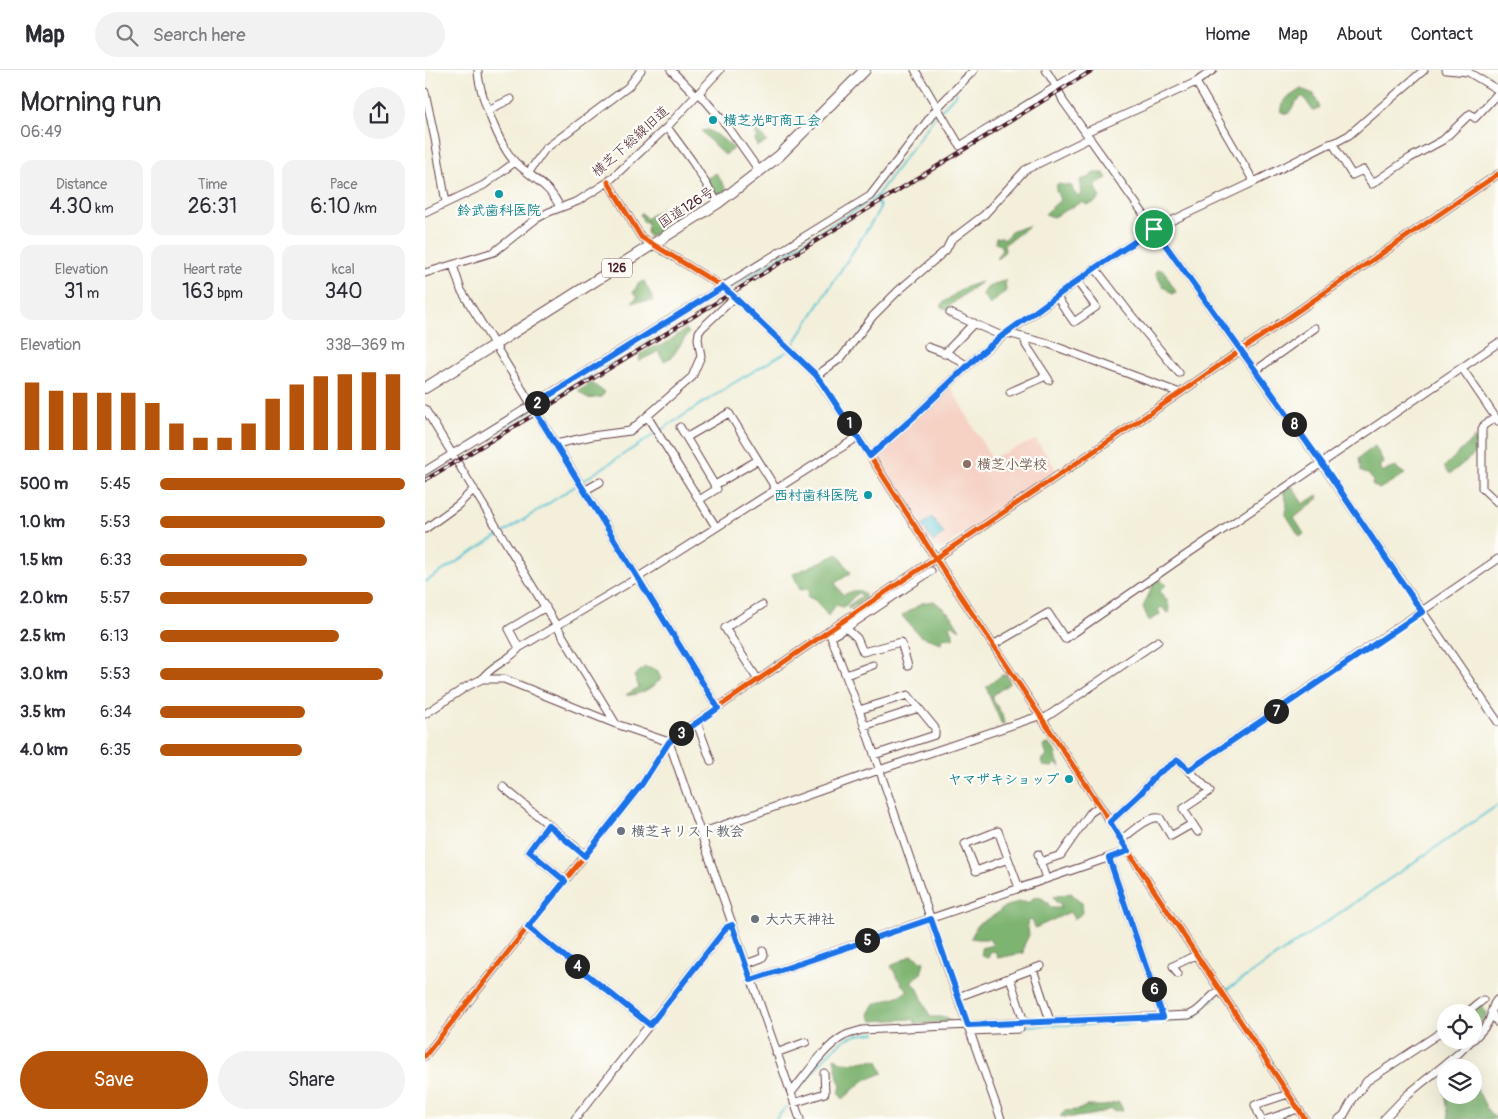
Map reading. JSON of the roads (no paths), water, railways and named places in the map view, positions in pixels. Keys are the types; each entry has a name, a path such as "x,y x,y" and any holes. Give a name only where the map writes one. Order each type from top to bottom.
{"highway":[{"name":"国道126号","path":"425,388 495,346 718,204 760,172 786,149 865,70"}],"street":[{"path":"478,70 483,96 505,148 515,162 552,193 560,208"},
{"path":"529,172 545,149 628,87 641,70"},
{"path":"671,70 729,128 760,172"},
{"name":"横芝下総線旧道","path":"425,272 494,252 536,219 578,201 608,182 667,127 720,70"},
{"path":"915,70 960,146 1083,70"},
{"path":"425,471 728,291 870,196 939,110 974,70"},
{"path":"1045,70 1063,101 1321,462 1498,722"},
{"path":"816,376 841,358 873,316 898,291 946,250 951,240 984,215 1025,170 1088,135 1196,82 1213,70"},
{"path":"870,456 1005,334 1095,268 1154,229 1349,135 1424,70"},
{"path":"1333,144 1352,175 1363,170 1372,184 1410,158 1443,140 1470,114 1475,118 1498,92 1470,71 1446,70"},
{"path":"1196,82 1253,182"},
{"path":"425,92 446,203"},
{"path":"489,110 511,99"},
{"path":"667,127 693,161 718,204"},
{"path":"425,213 484,185 515,162"},
{"path":"425,1056 642,784 669,742 758,680 831,634 936,559 1498,174"},
{"path":"608,182 637,233 652,245 728,291 816,376 858,437 936,559 1305,1119"},
{"path":"453,265 461,290 718,708"},
{"path":"1095,268 1179,373"},
{"path":"1056,296 1074,322 1096,307 1077,281"},
{"path":"556,444 630,431 692,376 701,356 698,339 699,332 728,291"},
{"path":"951,313 1005,334 1049,344 1180,393"},
{"path":"944,354 974,323"},
{"path":"1255,371 1315,328"},
{"path":"1010,392 1048,378 1026,345 1024,337"},
{"path":"993,645 1048,613 1065,639 1321,462 1498,343"},
{"path":"928,347 950,355 968,366"},
{"path":"1462,368 1497,420 1484,425 1482,429 1482,488 1498,503"},
{"path":"425,409 617,724"},
{"path":"687,437 729,413 776,489"},
{"path":"647,416 716,526"},
{"path":"680,427 717,488 699,500"},
{"path":"482,679 486,673 514,654 519,648 637,578 858,437"},
{"path":"715,485 758,460"},
{"path":"584,491 600,482"},
{"path":"425,529 458,505 474,489"},
{"path":"1189,770 1498,559"},
{"path":"831,634 846,628 931,571"},
{"path":"758,680 725,628 762,604"},
{"path":"519,648 509,630 546,607"},
{"path":"846,628 857,638 863,652 901,642 908,666"},
{"path":"831,634 1001,1119"},
{"path":"701,833 879,770 1041,718 1158,641"},
{"path":"846,675 873,665"},
{"path":"425,714 466,687 482,679 504,679 617,724 669,742"},
{"path":"859,710 908,695 935,728 935,735 874,755"},
{"path":"864,726 919,708"},
{"path":"697,723 711,761"},
{"path":"669,742 800,1119"},
{"path":"1110,822 1140,794 1157,774 1178,760 1210,791 1183,809 1198,832"},
{"path":"503,786 585,856"},
{"path":"1040,862 1061,855 1090,812 1100,806"},
{"path":"1121,840 1147,821 1155,818 1160,818 1171,836 1192,824"},
{"path":"548,825 529,851 565,881"},
{"path":"1009,859 977,871 965,844 998,832 1009,859 1019,888"},
{"path":"751,980 1128,851"},
{"path":"1038,854 1046,879"},
{"path":"1109,858 1163,1017"},
{"path":"575,1119 727,927 732,925"},
{"path":"528,927 650,1025"},
{"path":"746,964 762,958 764,956 763,951"},
{"path":"1178,974 1173,966 1196,955"},
{"path":"957,997 1041,966"},
{"path":"1033,969 1050,1021"},
{"path":"1009,978 1024,1022"},
{"path":"969,1028 1024,1022 1163,1017 1194,1014 1215,992 1220,990"},
{"path":"1482,1030 1491,1017 1492,1007 1498,999"},
{"path":"1478,1004 1483,1000"},
{"path":"1491,1012 1498,1022"},
{"path":"791,1093 828,1048 843,1036 852,1032 969,1028 1020,1029"},
{"path":"1339,1119 1344,1116 1353,1099 1367,1081 1437,1035"},
{"path":"776,1053 806,1042"},
{"path":"1384,1119 1407,1095 1463,1049"},
{"path":"794,1103 825,1094 824,1073"},
{"path":"1261,1119 1255,1105 1288,1094"},
{"path":"1268,1119 1298,1108"}],"water":[{"path":"932,517 944,534 933,542 922,525"}],"waterway":[{"path":"941,110 957,93"},
{"path":"729,289 876,197 936,115"},
{"path":"791,348 875,217 880,207 876,197"},
{"path":"536,409 725,291"},
{"path":"581,482 732,384 788,351"},
{"path":"456,456 532,411"},
{"path":"425,477 452,459"},
{"path":"503,533 577,485"},
{"path":"425,582 499,535"},
{"path":"1225,991 1498,805"},
{"path":"1211,1002 1216,997"},
{"path":"1020,1026 1123,1024 1184,1020 1195,1017 1204,1009"},
{"path":"796,1093 841,1042 861,1034 875,1033"},
{"path":"776,1119 786,1107"}],"railway":[{"path":"425,480 1093,70"}],"place":[{"name":"横芝光町商工会","path":"713,120"},
{"name":"鈴武歯科医院","path":"499,194"},
{"name":"横芝小学校","path":"967,464"},
{"name":"西村歯科医院","path":"868,495"},
{"name":"ヤマザキショップ","path":"1069,779"},
{"name":"横芝キリスト教会","path":"621,831"},
{"name":"大六天神社","path":"755,919"}]}
